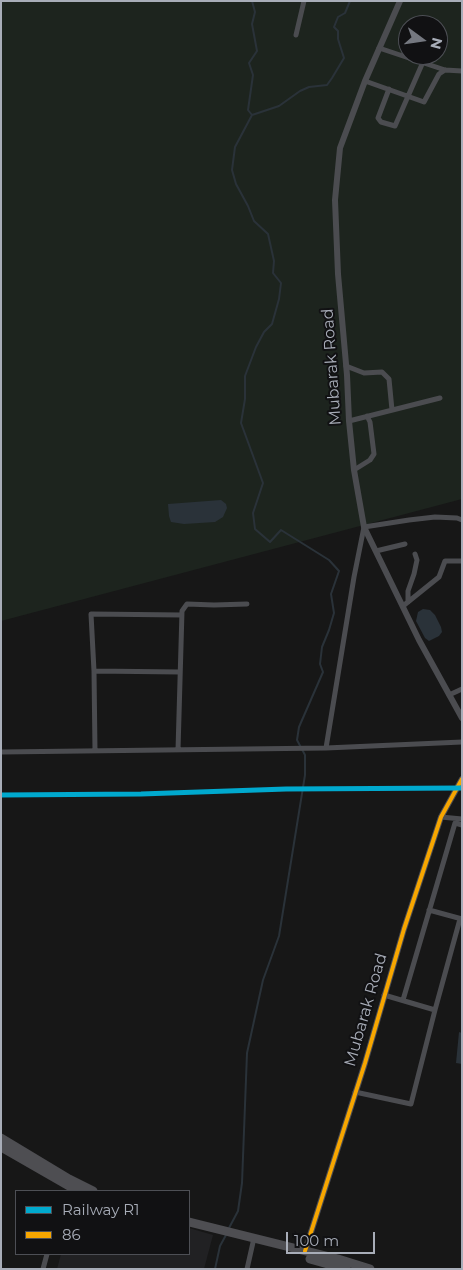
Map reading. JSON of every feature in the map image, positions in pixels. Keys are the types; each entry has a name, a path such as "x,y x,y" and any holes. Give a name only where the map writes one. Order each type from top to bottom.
{"highway":[{"path":"1,1138 67,1185"},
{"path":"1,1147 67,1185 89,1190"},
{"path":"190,1224 305,1251 370,1269"},
{"path":"254,1240 346,1269"}],"street":[{"path":"296,36 304,1"},
{"name":"Mubarak Road","path":"400,1 365,81 340,148 334,200 349,421 354,470 364,527 406,604 419,640 462,718"},
{"path":"380,48 398,54"},
{"path":"389,89 378,118 381,122 395,126 421,65"},
{"path":"431,65 445,70 462,71"},
{"path":"365,81 424,102 439,74 445,70"},
{"path":"346,366 364,373 382,372 388,379 392,410"},
{"path":"349,421 440,398"},
{"path":"354,470 370,460 374,454 370,422 367,416"},
{"path":"326,748 364,527 435,517 462,520"},
{"path":"376,551 405,544"},
{"path":"406,604 417,560 415,554"},
{"path":"406,604 440,577 445,561 462,561"},
{"path":"178,750 182,611 186,604 247,604"},
{"path":"95,751 91,614 182,616"},
{"path":"94,671 180,672"},
{"path":"449,695 462,689"},
{"path":"1,752 281,749 462,742"},
{"name":"Mubarak Road","path":"305,1251 404,928 441,817 462,779"},
{"path":"441,817 462,819"},
{"path":"403,1000 455,823 462,825"},
{"path":"355,1092 411,1104 461,919 429,910"},
{"path":"384,995 435,1010"},
{"path":"247,1269 254,1240"},
{"path":"43,1269 47,1255"}],"shaded area":[{"path":"1,1 462,1 462,499 1,621"},
{"path":"221,500 226,504 227,508 223,517 215,522 184,524 171,522 168,504"},
{"path":"423,609 430,610 435,615 442,632 439,636 429,641 425,638 416,621 418,612"},
{"path":"459,1032 462,1033 462,1064 456,1063"},
{"path":"190,1228 213,1235 204,1269 57,1269 61,1255 190,1255"}],"waterway":[{"path":"252,1 255,12 252,24 257,51 249,63 253,75 248,110 252,115"},
{"path":"229,1228 238,1211 242,1183 247,1053 263,980 279,936 305,775 305,755 297,740 299,727 323,672 320,664 322,647 334,613 331,594 339,571 329,560 281,530 270,542 255,529 253,513 263,483 241,423 245,399 245,376 256,347 264,332 272,324 281,283 273,273 274,261 268,234 254,221 236,184 232,170 235,147 252,115 279,106 309,87 327,85 332,78 344,58 338,39 338,31 334,27 338,17 345,13 350,1"},
{"path":"215,1269 220,1246 226,1235"}],"rail line":[{"name":"R1","path":"1,795 141,794 286,789 462,788"}],"transit line":[{"name":"86","path":"305,1251 365,1063 404,929 441,817 462,779"}]}
